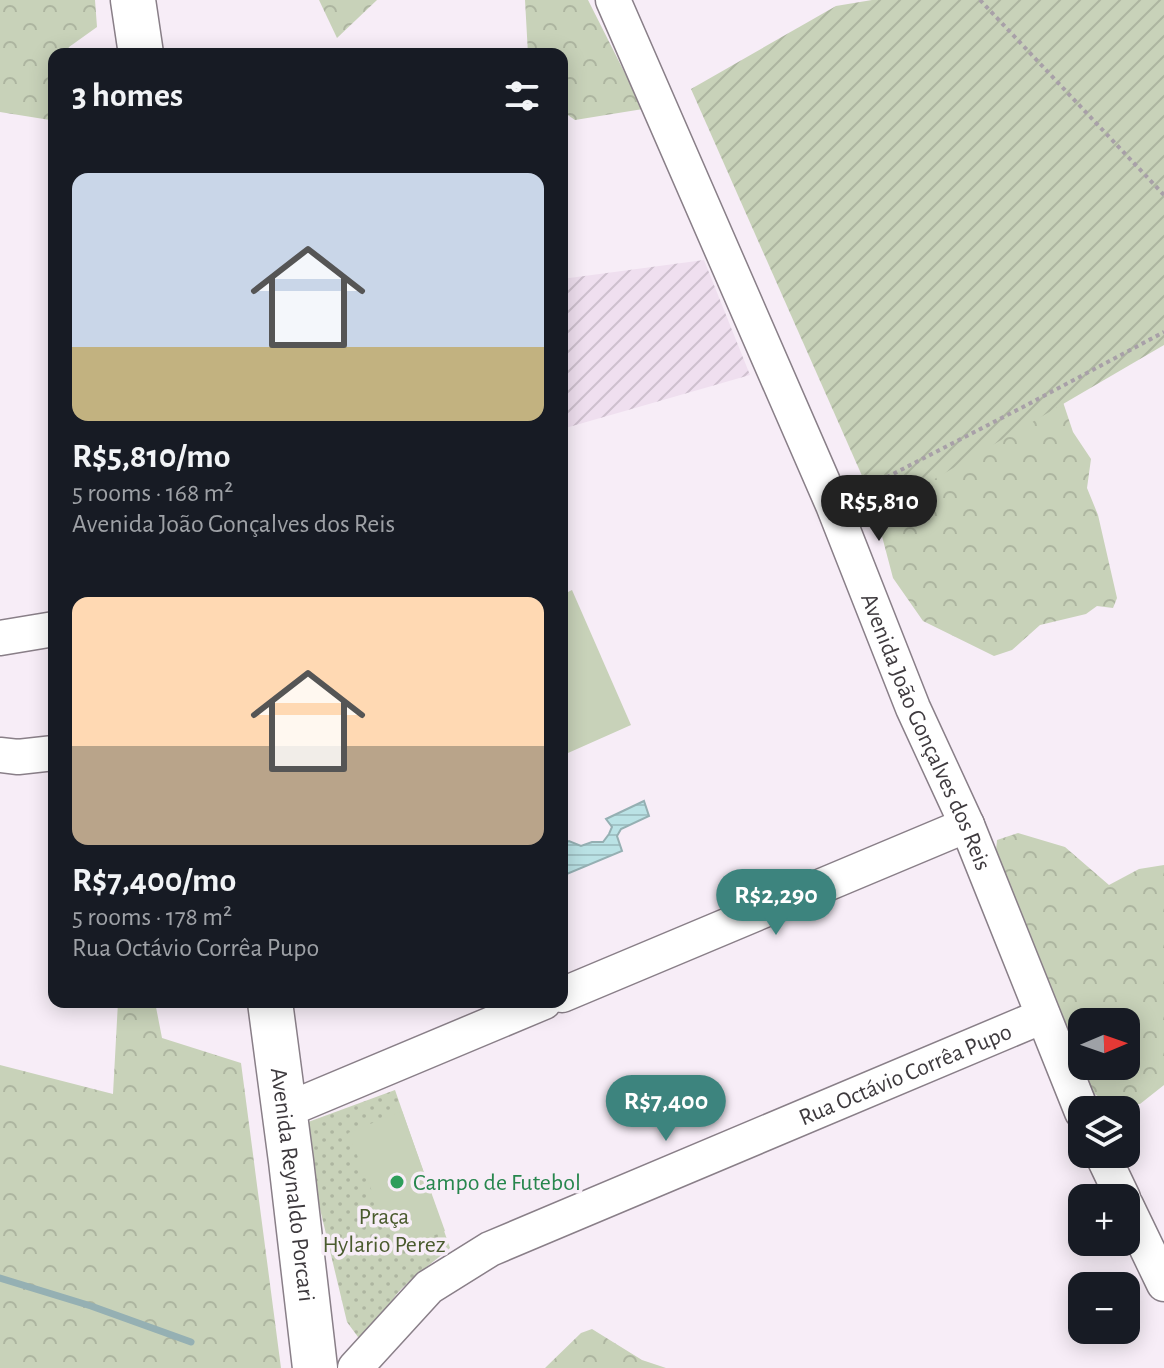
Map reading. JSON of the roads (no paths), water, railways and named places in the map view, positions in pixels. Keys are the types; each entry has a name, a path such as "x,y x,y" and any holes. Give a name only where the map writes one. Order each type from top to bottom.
{"main road":[{"path":"133,0 140,48"},
{"name":"Avenida Reynaldo Porcari","path":"271,1008 315,1368"}],"street":[{"name":"Avenida João Gonçalves dos Reis","path":"613,0 833,505 913,708 967,825 1076,1096"},
{"path":"0,638 48,630"},
{"path":"0,755 18,757 48,754"},
{"path":"568,992 967,825"},
{"path":"284,1111 530,1008"},
{"name":"Rua Octávio Corrêa Pupo","path":"355,1368 429,1287 490,1249 1043,1016"},
{"path":"1140,1234 1164,1284"}],"water":[{"path":"644,801 649,816 621,829 617,836 622,851 568,874 568,841 581,846 603,842 612,827 606,819"}],"waterway":[{"path":"0,1278 191,1342"}],"place":[{"name":"Campo de Futebol","path":"397,1182"}],"park label":[{"name":"Praça Hylario Perez","path":"384,1230"}]}
